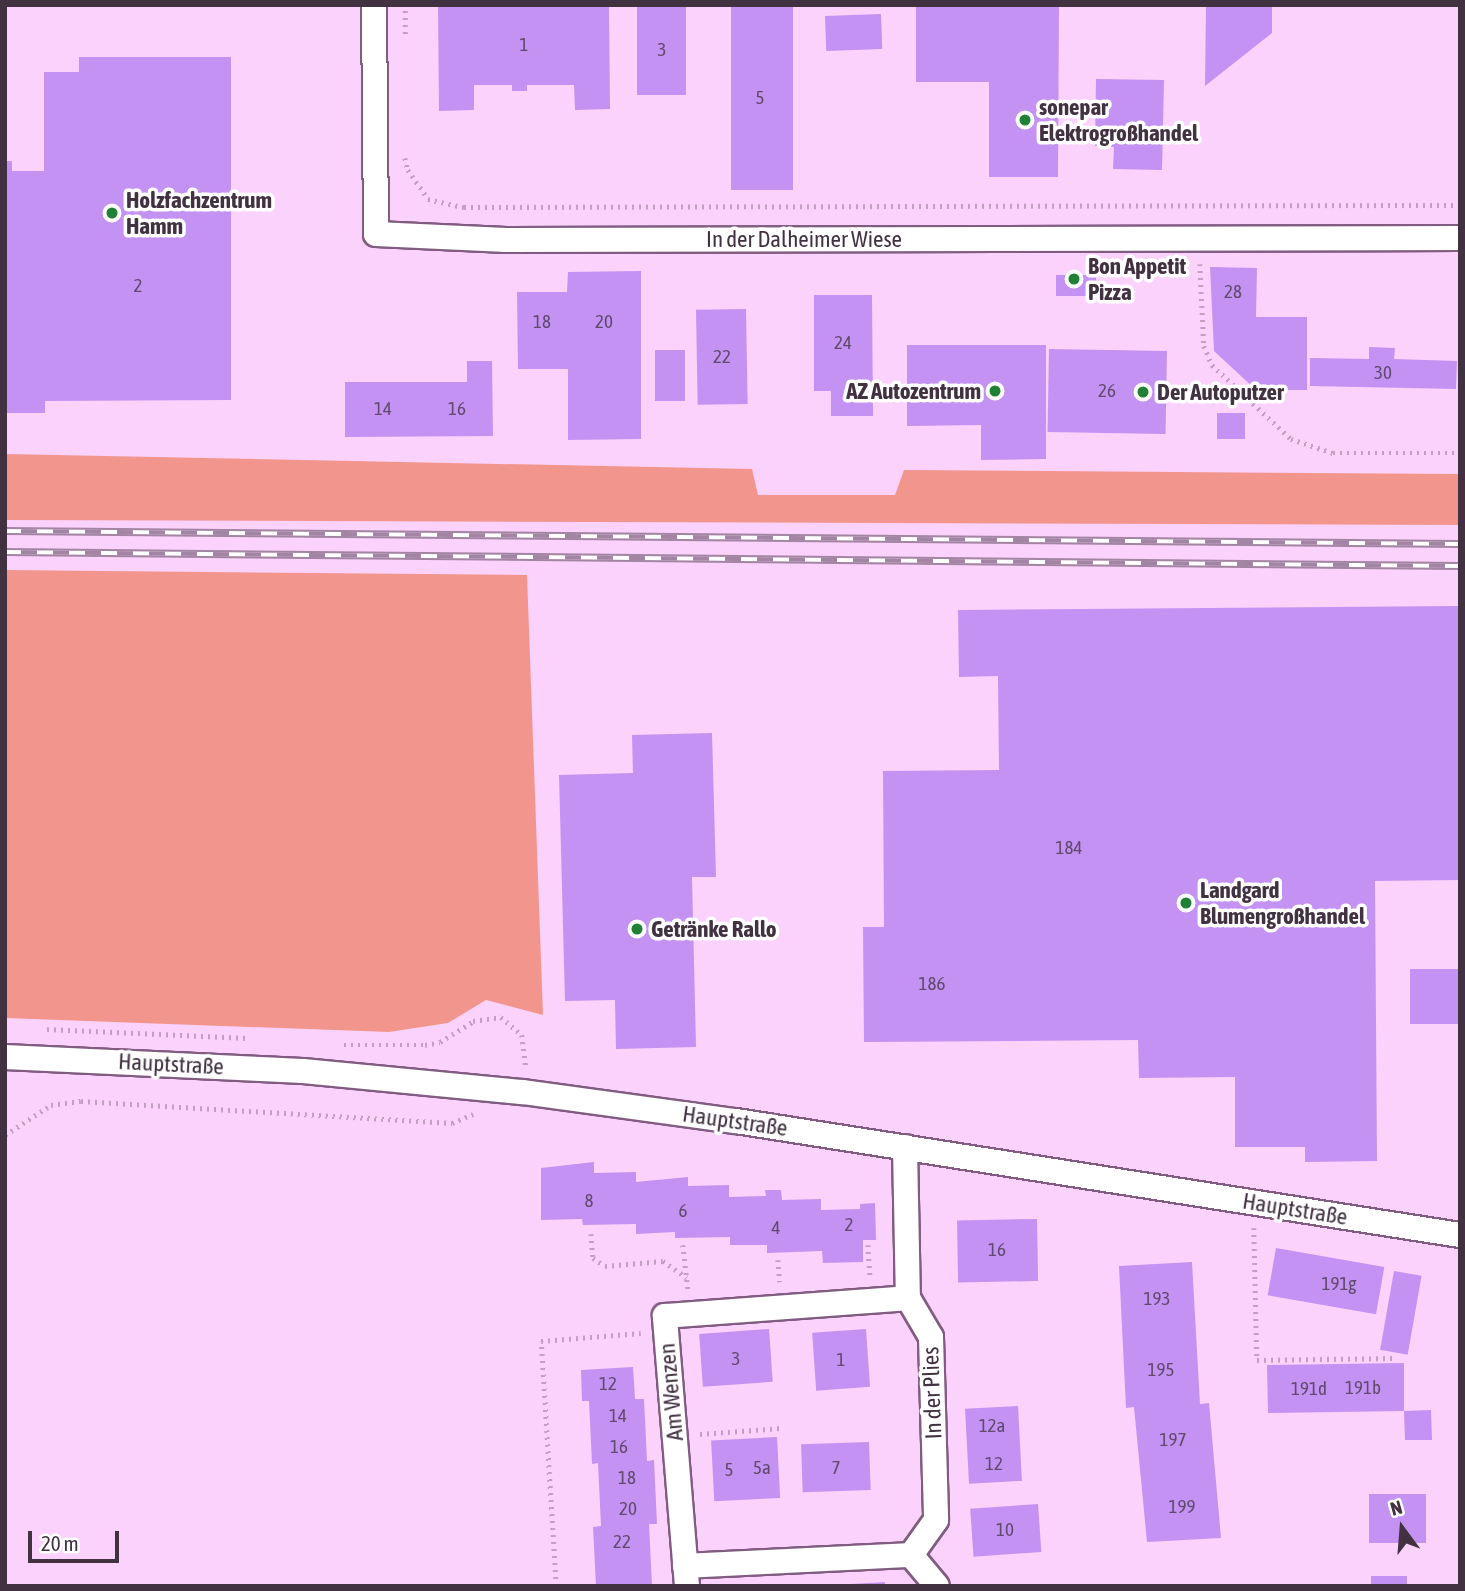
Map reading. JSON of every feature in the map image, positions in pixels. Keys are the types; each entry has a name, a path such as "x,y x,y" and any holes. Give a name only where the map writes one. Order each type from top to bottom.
{"street":[{"name":"In der Dalheimer Wiese","path":"374,5 376,234 506,240 1460,238"},
{"name":"Hauptstraße","path":"5,1057 303,1071 523,1092 905,1147 1460,1235"},
{"name":"In der Plies","path":"905,1147 908,1298 931,1337 936,1520 911,1555"},
{"name":"Am Wenzen","path":"686,1576 665,1316 908,1298"},
{"path":"686,1576 911,1555 937,1586"}],"path":[{"path":"404,47 405,5"},
{"path":"402,144 408,170 428,199 464,207 1460,205"},
{"path":"1200,239 1200,311 1204,346 1212,365 1291,439 1333,453 1460,453"},
{"path":"338,1044 425,1045 472,1021 501,1017 522,1035 527,1050 523,1092"},
{"path":"41,1028 258,1039"},
{"path":"5,1135 51,1105 81,1101 452,1123 478,1110 479,1087"},
{"path":"1253,1202 1257,1360 1397,1358"},
{"path":"590,1234 593,1258 606,1266 663,1261 687,1278"},
{"path":"683,1245 690,1314"},
{"path":"556,1586 541,1340 666,1331"},
{"path":"674,1436 781,1428"}],"shaded area":[{"path":"5,454 752,469 758,495 895,495 904,470 1460,474 1460,525 5,520"},
{"path":"5,570 527,575 543,1015 486,1000 448,1023 389,1032 5,1018"}],"building":[{"path":"438,5 609,5 610,109 575,110 574,85 527,85 527,91 512,91 512,85 474,85 474,110 439,111"},
{"path":"637,5 686,5 686,95 637,95"},
{"path":"731,5 793,5 793,190 731,190"},
{"path":"916,5 1059,5 1058,177 989,177 989,82 916,82"},
{"path":"1206,5 1272,5 1272,33 1205,86"},
{"path":"881,14 882,49 826,51 825,16"},
{"path":"79,57 231,57 231,400 45,401 45,413 5,413 5,161 12,161 12,171 44,171 44,72 79,72"},
{"path":"1096,79 1164,80 1162,170 1113,169 1114,147 1095,146"},
{"path":"1210,267 1257,268 1256,317 1307,317 1307,390 1256,390 1214,351"},
{"path":"641,271 641,439 568,440 568,369 518,369 517,292 567,292 568,272"},
{"path":"1056,275 1096,275 1096,296 1056,296"},
{"path":"814,295 872,295 873,416 831,416 831,391 814,391"},
{"path":"746,309 748,404 698,405 696,310"},
{"path":"907,345 1046,345 1046,459 981,460 981,425 907,426"},
{"path":"1369,347 1395,348 1394,359 1457,361 1456,389 1310,386 1310,358 1369,359"},
{"path":"1049,349 1167,351 1166,434 1048,432"},
{"path":"655,350 685,350 685,401 655,401"},
{"path":"467,361 492,361 493,436 345,437 345,382 467,382"},
{"path":"1217,413 1245,413 1245,439 1217,439"},
{"path":"1460,606 1460,880 1375,881 1377,1161 1305,1162 1305,1147 1235,1147 1235,1077 1139,1078 1138,1040 864,1042 863,927 884,927 883,771 999,770 998,676 959,677 958,610"},
{"path":"712,733 716,877 692,877 696,1047 616,1049 615,1000 565,1001 559,775 633,773 632,735"},
{"path":"1410,969 1460,969 1460,1024 1410,1024"},
{"path":"594,1162 594,1173 636,1172 636,1182 688,1177 688,1186 729,1185 729,1197 766,1196 765,1190 781,1190 782,1200 821,1199 821,1210 860,1209 860,1204 875,1203 876,1240 863,1240 863,1262 823,1263 822,1251 767,1253 767,1245 730,1245 730,1237 675,1238 675,1232 636,1234 636,1224 583,1225 582,1219 541,1220 541,1168"},
{"path":"1037,1219 1038,1281 958,1282 957,1220"},
{"path":"1276,1248 1384,1267 1376,1314 1268,1295"},
{"path":"1192,1262 1200,1404 1209,1403 1221,1538 1147,1542 1134,1407 1126,1408 1119,1266"},
{"path":"1394,1271 1422,1276 1408,1355 1380,1350"},
{"path":"769,1329 773,1382 703,1387 699,1334"},
{"path":"866,1329 870,1387 816,1391 812,1333"},
{"path":"1404,1363 1404,1411 1268,1413 1267,1365"},
{"path":"633,1367 635,1399 644,1399 647,1461 654,1460 657,1524 649,1524 652,1586 596,1586 593,1527 601,1526 598,1463 592,1464 589,1401 582,1401 581,1370"},
{"path":"1018,1406 1022,1481 969,1484 965,1409"},
{"path":"1431,1410 1432,1440 1405,1440 1404,1411"},
{"path":"777,1437 780,1498 714,1501 711,1440"},
{"path":"869,1442 871,1490 803,1492 801,1444"},
{"path":"1369,1494 1426,1494 1426,1543 1369,1543"},
{"path":"1038,1504 1041,1552 974,1557 970,1509"},
{"path":"1371,1576 1407,1576 1407,1586 1371,1586"},
{"path":"885,1582 885,1586 851,1586 851,1584"}],"railway":[{"path":"5,531 1460,544"},
{"path":"5,552 1460,566"}],"place":[{"name":"sonepar Elektrogroßhandel","path":"1025,120"},
{"name":"Holzfachzentrum Hamm","path":"112,213"},
{"name":"Bon Appetit Pizza","path":"1074,279"},
{"name":"AZ Autozentrum","path":"995,391"},
{"name":"Der Autoputzer","path":"1143,392"},
{"name":"Landgard Blumengroßhandel","path":"1186,903"},
{"name":"Getränke Rallo","path":"637,929"}]}
